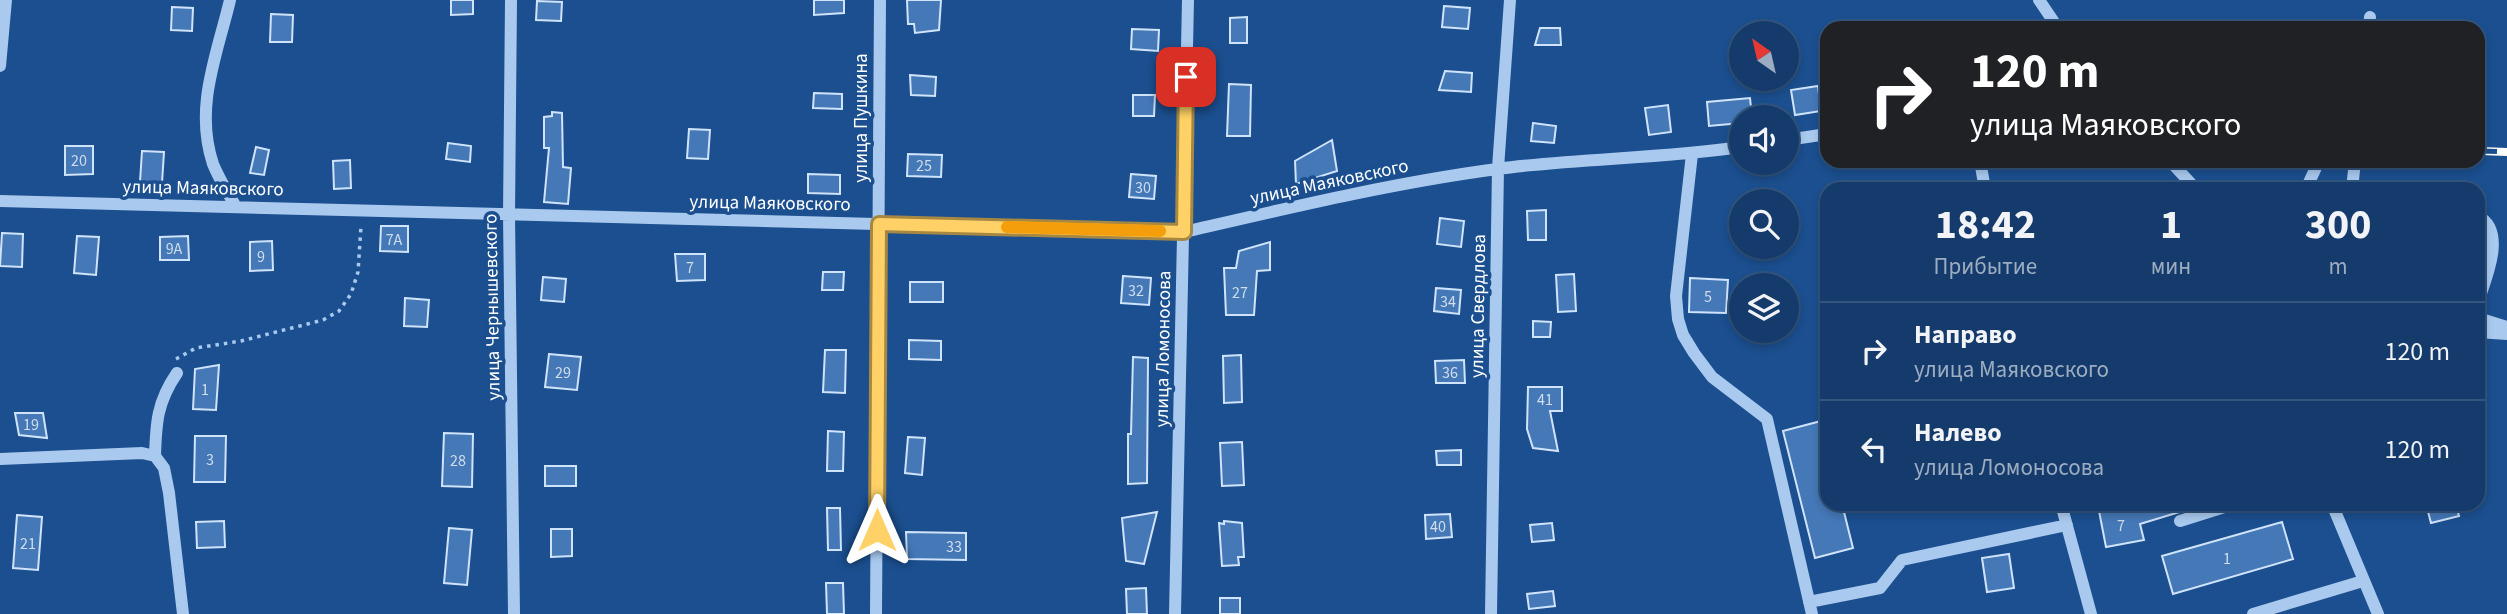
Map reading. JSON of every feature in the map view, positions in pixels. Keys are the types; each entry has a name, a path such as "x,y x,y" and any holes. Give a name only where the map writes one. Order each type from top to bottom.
{"street":[{"path":"0,66 6,0"},
{"path":"230,0 211,64 205,122 214,167 236,208"},
{"name":"улица Чернышевского","path":"511,0 509,215 514,614"},
{"name":"улица Пушкина","path":"876,614 880,0"},
{"name":"улица Ломоносова","path":"1175,614 1188,0"},
{"name":"улица Свердлова","path":"1491,614 1498,168 1510,0"},
{"path":"2039,0 2053,21"},
{"path":"1799,138 1820,135"},
{"name":"улица Маяковского","path":"0,201 1184,232 1331,198 1498,168 1692,155 1729,149"},
{"path":"1692,155 1676,296 1678,320 1694,353 1712,377 1767,419 1811,608 1880,588 1902,560 2067,525"},
{"path":"2176,168 2190,182"},
{"path":"2485,222 2492,227 2496,243 2485,281"},
{"path":"2485,320 2507,327"},
{"path":"2485,332 2507,334"},
{"path":"177,373 162,398 156,422 155,456 164,468 169,493 183,614"},
{"path":"0,459 142,453 155,456"},
{"path":"2063,511 2091,614"},
{"path":"2180,521 2212,511"},
{"path":"2335,511 2378,614"},
{"path":"2253,614 2362,581"}],"path":[{"path":"177,373 172,363 196,348 241,341 323,320 339,311 351,294 358,272 362,211"}],"building":[{"path":"451,0 473,0 473,14 451,15"},
{"path":"814,0 844,0 844,13 814,15"},
{"path":"907,0 941,0 939,30 915,33 914,24 908,24"},
{"path":"537,1 562,2 561,21 536,20"},
{"path":"1444,6 1470,8 1468,29 1442,27"},
{"path":"172,7 193,8 192,31 171,30"},
{"path":"271,14 293,15 292,42 270,42"},
{"path":"1247,17 1247,43 1230,43 1230,18"},
{"path":"1540,28 1560,28 1561,45 1535,45"},
{"path":"1132,29 1159,30 1158,51 1131,49"},
{"path":"1445,71 1472,73 1471,92 1439,90"},
{"path":"910,75 936,77 935,96 911,95"},
{"path":"1229,84 1251,85 1250,136 1227,136"},
{"path":"1818,86 1820,111 1799,114 1799,105 1793,105 1791,91"},
{"path":"814,93 842,94 842,109 813,108"},
{"path":"1133,95 1155,95 1154,116 1133,116"},
{"path":"1750,98 1751,105 1729,105 1729,124 1709,126 1707,102"},
{"path":"1668,105 1671,132 1649,135 1645,108"},
{"path":"552,112 562,113 563,167 571,168 568,204 544,202 549,148 544,148 544,117 552,116"},
{"path":"1533,123 1556,126 1554,143 1531,141"},
{"path":"689,129 710,130 708,159 687,158"},
{"path":"1332,140 1337,171 1296,184 1295,161"},
{"path":"448,143 471,146 470,162 446,159"},
{"path":"65,146 93,146 93,174 65,175"},
{"path":"256,147 269,150 264,175 250,173"},
{"path":"142,151 164,152 162,183 140,182"},
{"path":"908,154 942,155 941,177 907,176"},
{"path":"350,160 351,188 334,189 333,161"},
{"path":"808,174 840,175 840,194 808,193"},
{"path":"1131,174 1156,176 1154,199 1129,197"},
{"path":"1546,210 1546,240 1528,240 1527,211"},
{"path":"1440,218 1464,221 1461,247 1437,244"},
{"path":"381,226 408,226 408,252 380,251"},
{"path":"2,233 23,234 22,267 0,266"},
{"path":"77,236 99,237 96,275 74,273"},
{"path":"188,236 189,260 160,260 160,237"},
{"path":"272,241 273,270 250,271 250,242"},
{"path":"1270,242 1270,270 1257,271 1254,315 1226,315 1224,268 1236,268 1239,251"},
{"path":"675,254 705,254 705,280 677,281"},
{"path":"823,272 844,272 843,290 822,290"},
{"path":"1574,274 1576,311 1558,312 1556,275"},
{"path":"1123,276 1151,278 1149,305 1121,303"},
{"path":"543,277 566,279 564,302 541,300"},
{"path":"1690,278 1728,280 1726,313 1689,312"},
{"path":"910,282 943,282 943,302 910,302"},
{"path":"1436,288 1461,290 1459,314 1434,311"},
{"path":"405,298 429,300 427,327 404,326"},
{"path":"1533,321 1551,322 1550,337 1533,337"},
{"path":"909,340 941,341 941,360 909,359"},
{"path":"825,350 846,350 845,393 823,392"},
{"path":"549,354 581,357 577,390 545,387"},
{"path":"1241,355 1242,402 1224,403 1223,356"},
{"path":"1133,357 1148,358 1147,483 1128,484 1128,434 1131,434"},
{"path":"1464,360 1465,383 1436,383 1435,361"},
{"path":"219,365 216,410 193,409 195,369"},
{"path":"1528,387 1562,387 1562,411 1550,411 1558,451 1533,448 1527,429"},
{"path":"15,413 43,413 47,438 19,435"},
{"path":"1820,421 1820,511 1844,511 1853,548 1815,558 1783,431"},
{"path":"828,431 844,432 843,471 827,471"},
{"path":"444,433 473,434 472,487 442,486"},
{"path":"195,436 226,436 225,482 194,482"},
{"path":"908,437 925,438 922,475 905,473"},
{"path":"1242,442 1244,485 1222,486 1220,443"},
{"path":"1461,450 1461,465 1437,465 1436,451"},
{"path":"545,466 576,466 576,486 545,486"},
{"path":"827,508 840,508 841,550 828,550"},
{"path":"2099,511 2183,511 2140,524 2144,540 2106,547"},
{"path":"2428,511 2458,511 2459,516 2431,523"},
{"path":"1157,512 1144,564 1126,561 1122,518"},
{"path":"1450,514 1452,537 1426,539 1425,515"},
{"path":"17,515 42,517 38,570 13,568"},
{"path":"224,521 225,547 197,548 196,522"},
{"path":"1224,521 1242,523 1244,557 1238,557 1239,565 1222,566 1219,523 1224,524"},
{"path":"2282,522 2293,559 2173,594 2162,556"},
{"path":"1552,523 1554,540 1532,542 1530,525"},
{"path":"449,528 472,530 467,585 444,583"},
{"path":"551,529 572,529 572,556 551,557"},
{"path":"906,532 966,533 966,560 907,559"},
{"path":"2009,554 2014,588 1987,592 1982,558"},
{"path":"826,583 843,583 844,614 827,614"},
{"path":"1146,588 1147,614 1127,614 1126,589"},
{"path":"1553,591 1555,606 1529,609 1527,594"},
{"path":"1220,598 1240,598 1240,614 1220,614"}],"railway":[{"path":"2485,151 2507,152"}],"slow traffic":[{"path":"1007,227 1160,231"}],"route":[{"path":"877,530 879,224 1184,232 1186,77"}]}
